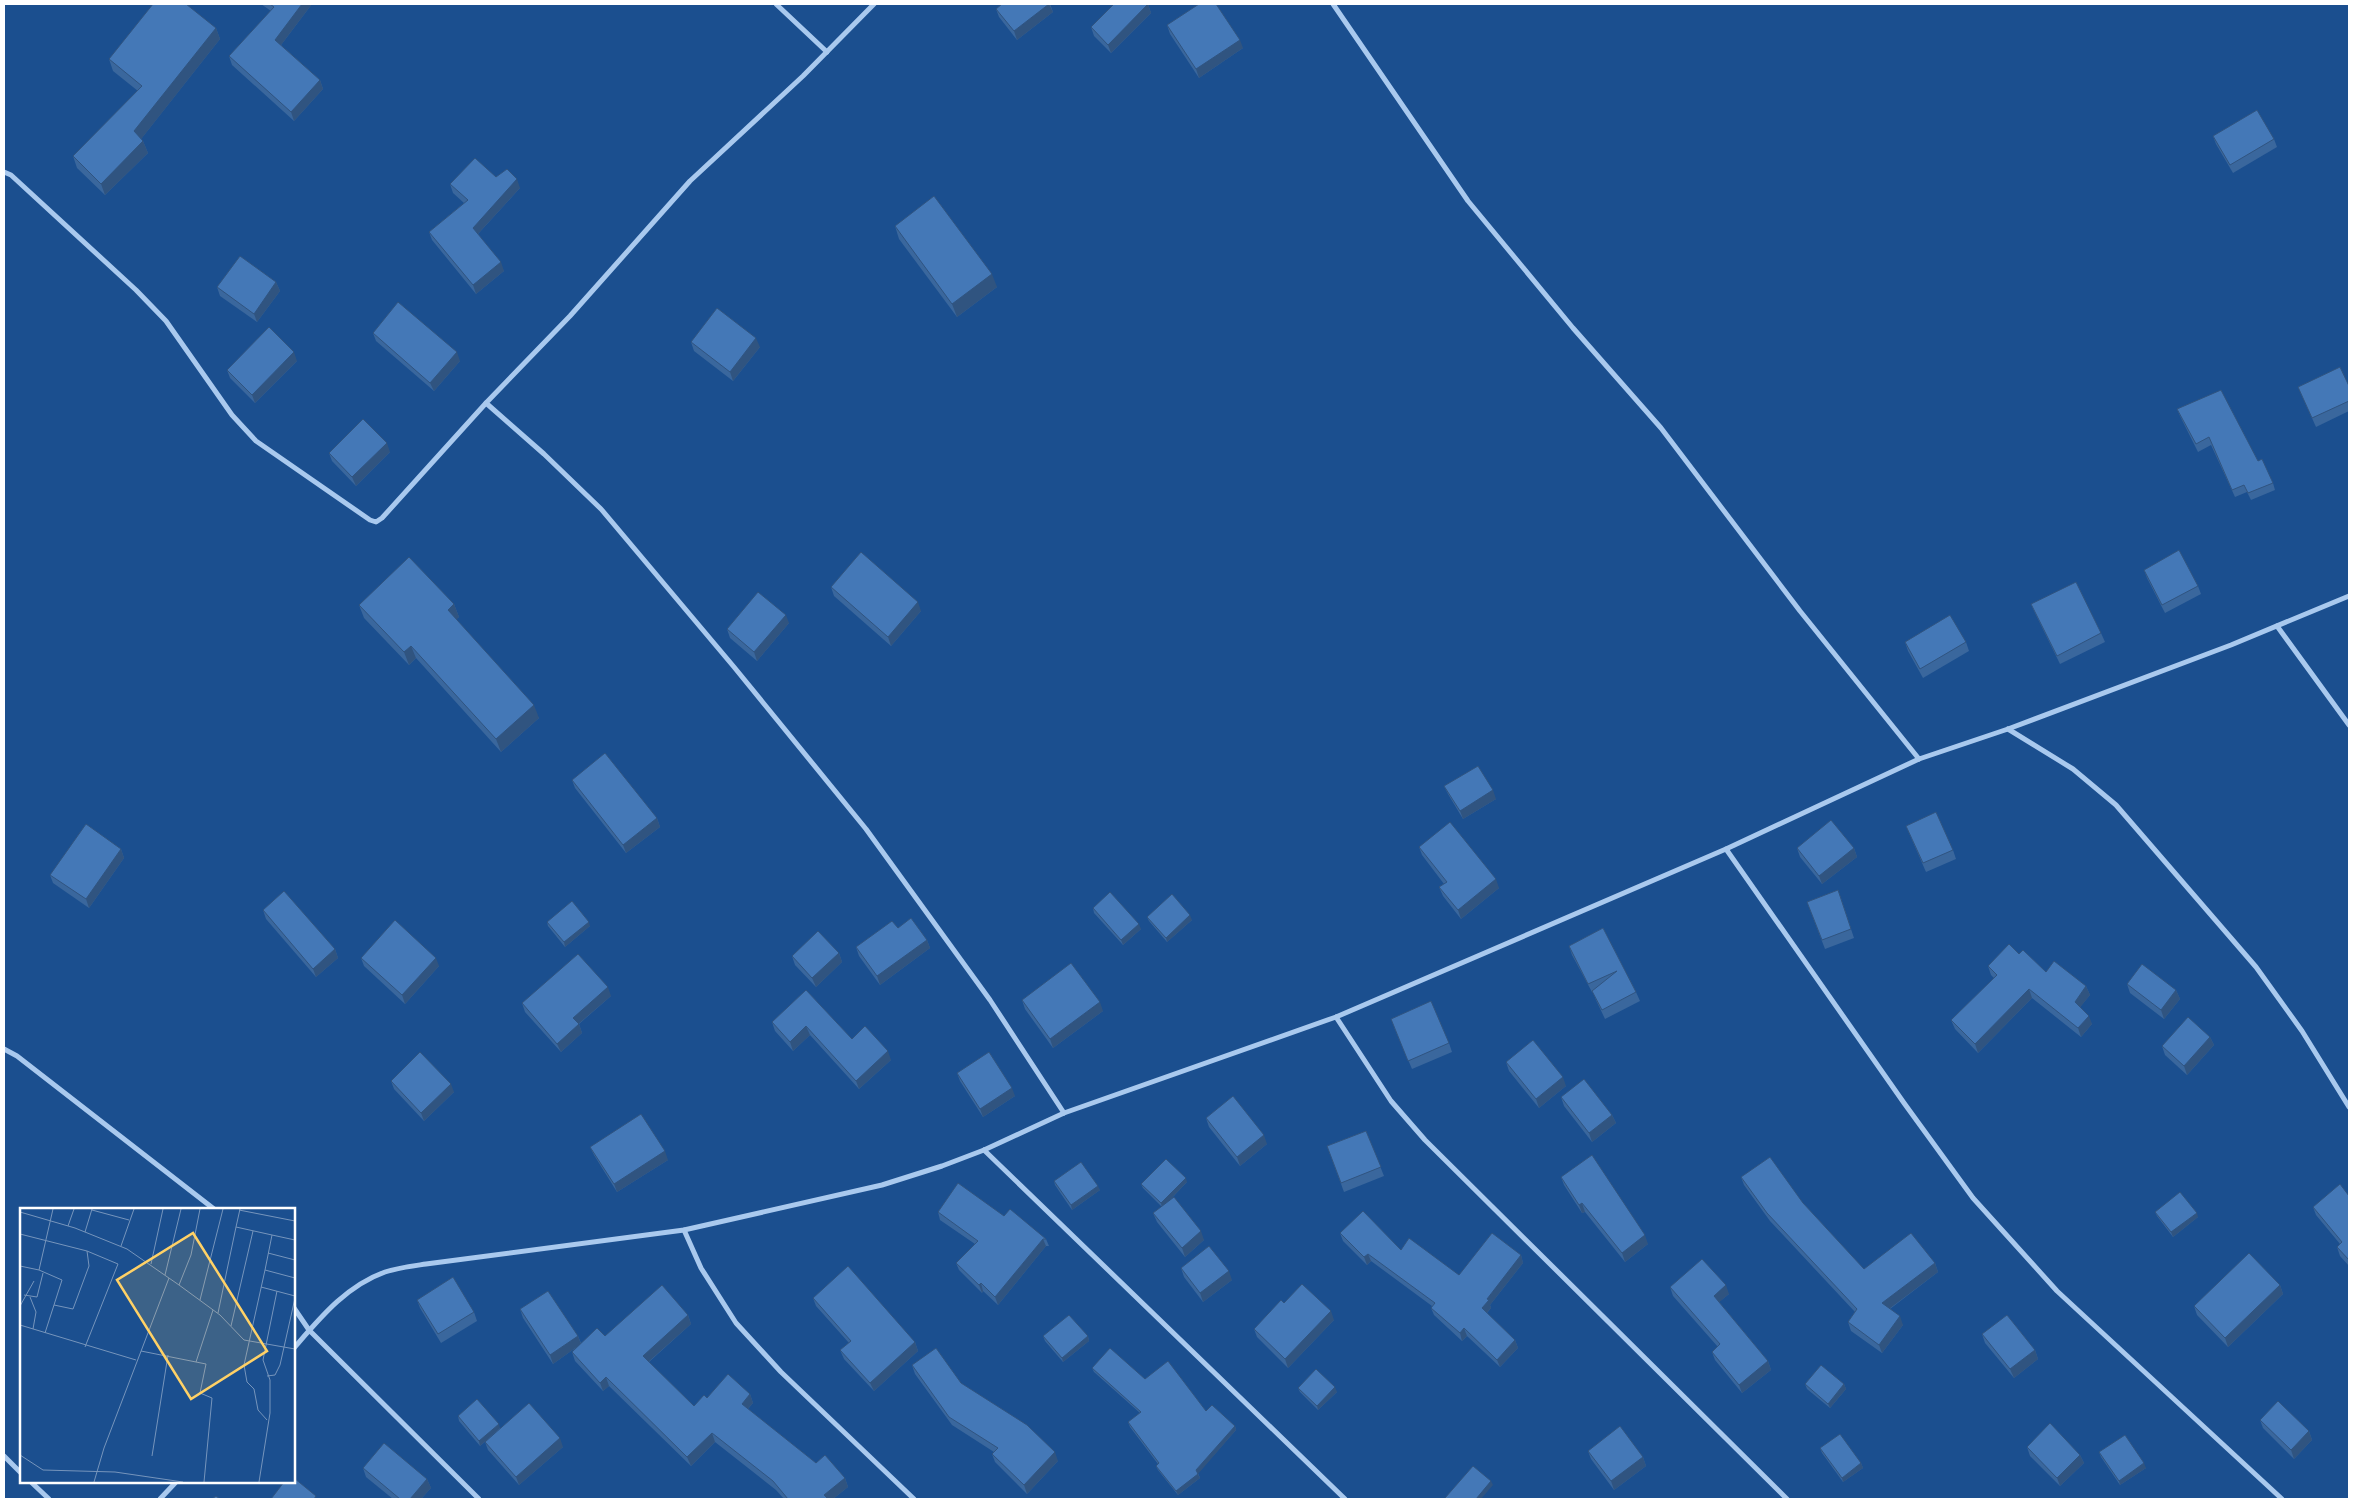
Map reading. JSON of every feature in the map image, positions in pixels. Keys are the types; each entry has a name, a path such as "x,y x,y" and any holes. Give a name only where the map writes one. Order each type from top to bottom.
{"street":[{"path":"776,4 827,52"},
{"path":"4,172 11,176 136,290 166,320 232,415 256,441 370,520 376,522 382,518 486,404 570,316 690,181 827,52 874,4"},
{"path":"1333,4 1468,201 1572,328 1661,428 1800,611 1919,759"},
{"path":"486,404 544,454 601,510 740,674 866,829 990,1000 1064,1113"},
{"path":"295,1347 335,1302 363,1283 385,1272 426,1264 684,1230 882,1185 942,1166 984,1150 1064,1113 1336,1017 1726,849 1919,759 2008,729 2277,626 2349,596"},
{"path":"2277,626 2349,726"},
{"path":"2008,729 2073,768 2116,805 2256,967 2302,1030 2349,1107"},
{"path":"1726,849 1973,1198 2057,1292 2282,1499"},
{"path":"1336,1017 1391,1101 1425,1140 1787,1499"},
{"path":"4,1049 92,1113 213,1208"},
{"path":"984,1150 1345,1499"},
{"path":"684,1230 701,1268 736,1322 781,1372 914,1499"},
{"path":"295,1309 309,1330 479,1499"},
{"path":"4,1456 20,1472"},
{"path":"32,1483 49,1499"},
{"path":"160,1499 175,1483"}],"building":[{"path":"153,4 186,4 216,28 134,131 143,141 101,184 73,156 142,86 109,59"},
{"path":"270,4 302,4 275,40 320,80 291,112 229,56 274,7"},
{"path":"1002,4 1049,4 1014,31 996,9"},
{"path":"1114,4 1148,4 1108,45 1091,27"},
{"path":"1199,4 1216,4 1240,40 1196,69 1167,25"},
{"path":"2257,110 2274,139 2230,165 2213,136"},
{"path":"475,158 496,177 507,169 517,179 473,228 501,262 473,285 429,232 468,200 450,184"},
{"path":"934,196 992,274 952,304 895,226"},
{"path":"240,256 276,282 254,314 217,287"},
{"path":"398,302 457,352 430,383 373,333"},
{"path":"717,308 756,338 730,372 691,342"},
{"path":"269,327 294,352 252,395 227,370"},
{"path":"2340,367 2349,386 2349,401 2312,418 2298,387"},
{"path":"2221,390 2258,461 2262,459 2273,483 2248,493 2244,485 2232,490 2209,437 2196,444 2177,409"},
{"path":"363,419 387,443 352,477 329,453"},
{"path":"2179,550 2198,586 2162,605 2144,570"},
{"path":"861,552 918,602 888,637 831,587"},
{"path":"409,557 454,604 448,610 534,705 496,739 411,646 404,652 359,605"},
{"path":"2076,582 2101,633 2057,656 2031,604"},
{"path":"758,592 786,615 754,652 727,629"},
{"path":"1950,615 1966,642 1920,669 1905,642"},
{"path":"605,753 657,818 623,845 572,780"},
{"path":"1478,766 1493,790 1460,811 1444,786"},
{"path":"1936,812 1953,850 1923,863 1906,826"},
{"path":"1831,820 1854,848 1819,876 1797,848"},
{"path":"1450,822 1496,879 1458,910 1439,887 1447,882 1419,847"},
{"path":"86,824 121,849 86,899 50,875"},
{"path":"1838,890 1851,929 1822,940 1807,902"},
{"path":"284,891 335,949 313,969 263,910"},
{"path":"1110,892 1139,924 1121,940 1093,908"},
{"path":"1172,894 1190,915 1166,938 1147,917"},
{"path":"572,901 589,922 564,942 547,922"},
{"path":"911,918 927,940 877,976 856,947 892,921 898,928"},
{"path":"395,920 436,958 402,995 361,958"},
{"path":"1603,928 1636,992 1602,1010 1592,991 1617,971 1588,984 1569,946"},
{"path":"818,931 839,953 812,978 792,956"},
{"path":"2009,944 2019,954 2023,950 2046,972 2054,961 2086,986 2075,1002 2089,1016 2078,1028 2029,989 1975,1044 1951,1020 1997,975 1988,966"},
{"path":"578,954 608,987 573,1018 579,1024 557,1044 522,1003"},
{"path":"1071,963 1100,1002 1050,1039 1022,1000"},
{"path":"2142,964 2176,990 2161,1010 2127,984"},
{"path":"806,990 852,1039 865,1026 888,1051 856,1081 806,1026 790,1042 772,1022"},
{"path":"1431,1001 1449,1043 1408,1061 1391,1019"},
{"path":"2188,1017 2210,1037 2184,1066 2162,1046"},
{"path":"1533,1040 1563,1077 1536,1099 1506,1062"},
{"path":"420,1052 451,1084 421,1113 391,1081"},
{"path":"989,1052 1012,1088 980,1109 957,1073"},
{"path":"1584,1079 1612,1115 1589,1133 1561,1097"},
{"path":"1233,1096 1264,1135 1237,1157 1206,1118"},
{"path":"641,1114 665,1151 614,1184 590,1147"},
{"path":"1366,1131 1381,1167 1341,1183 1327,1146"},
{"path":"1592,1155 1645,1235 1622,1253 1582,1203 1579,1205 1561,1177"},
{"path":"1770,1157 1803,1203 1864,1269 1911,1233 1935,1263 1882,1303 1900,1316 1879,1345 1848,1322 1857,1309 1767,1213 1741,1177"},
{"path":"1166,1159 1186,1178 1161,1203 1141,1184"},
{"path":"1081,1162 1098,1186 1071,1205 1054,1181"},
{"path":"958,1183 1004,1216 1010,1209 1046,1239 1043,1239 995,1297 956,1263 978,1241 938,1212"},
{"path":"2340,1184 2349,1196 2349,1260 2337,1247 2342,1242 2313,1207"},
{"path":"2180,1192 2197,1213 2171,1232 2155,1212"},
{"path":"1174,1197 1201,1231 1182,1248 1153,1213"},
{"path":"1363,1211 1401,1250 1409,1238 1459,1275 1492,1233 1521,1255 1482,1308 1515,1340 1497,1360 1464,1328 1460,1333 1431,1308 1435,1303 1368,1254 1364,1257 1340,1233"},
{"path":"1209,1246 1229,1271 1200,1293 1181,1268"},
{"path":"2249,1253 2280,1285 2225,1338 2194,1306"},
{"path":"1702,1259 1726,1285 1714,1296 1768,1361 1739,1385 1712,1352 1720,1344 1670,1287"},
{"path":"848,1266 915,1342 870,1383 840,1350 851,1341 813,1298"},
{"path":"453,1277 474,1312 438,1334 417,1300"},
{"path":"1302,1284 1331,1311 1285,1359 1254,1329 1281,1300 1284,1303"},
{"path":"662,1285 688,1315 643,1356 694,1406 704,1395 707,1398 728,1374 750,1394 742,1404 816,1463 825,1455 845,1478 824,1495 828,1499 788,1499 773,1481 712,1433 687,1457 606,1377 600,1383 572,1352 597,1328 605,1336"},
{"path":"548,1291 578,1336 550,1355 520,1309"},
{"path":"1069,1315 1088,1336 1062,1358 1043,1336"},
{"path":"2007,1315 2035,1350 2010,1369 1982,1334"},
{"path":"936,1348 961,1383 1027,1425 1055,1452 1024,1485 992,1454 998,1448 949,1417 912,1365"},
{"path":"1110,1348 1145,1379 1168,1361 1206,1411 1212,1405 1235,1426 1196,1470 1198,1474 1176,1491 1156,1466 1159,1463 1128,1422 1141,1412 1092,1368"},
{"path":"1821,1365 1844,1384 1828,1404 1805,1384"},
{"path":"1316,1369 1335,1387 1317,1406 1298,1388"},
{"path":"477,1399 499,1424 479,1441 458,1416"},
{"path":"2278,1401 2309,1431 2291,1450 2260,1420"},
{"path":"529,1403 560,1438 516,1477 485,1442"},
{"path":"2050,1423 2080,1455 2057,1478 2027,1447"},
{"path":"1620,1426 1643,1457 1611,1481 1588,1451"},
{"path":"1840,1434 1861,1463 1842,1478 1820,1448"},
{"path":"2125,1435 2144,1463 2119,1481 2099,1452"},
{"path":"384,1443 427,1479 410,1499 400,1499 363,1468"},
{"path":"1473,1466 1491,1481 1476,1499 1445,1498"},
{"path":"295,1479 316,1496 314,1499 271,1499 283,1483 295,1483"}]}
